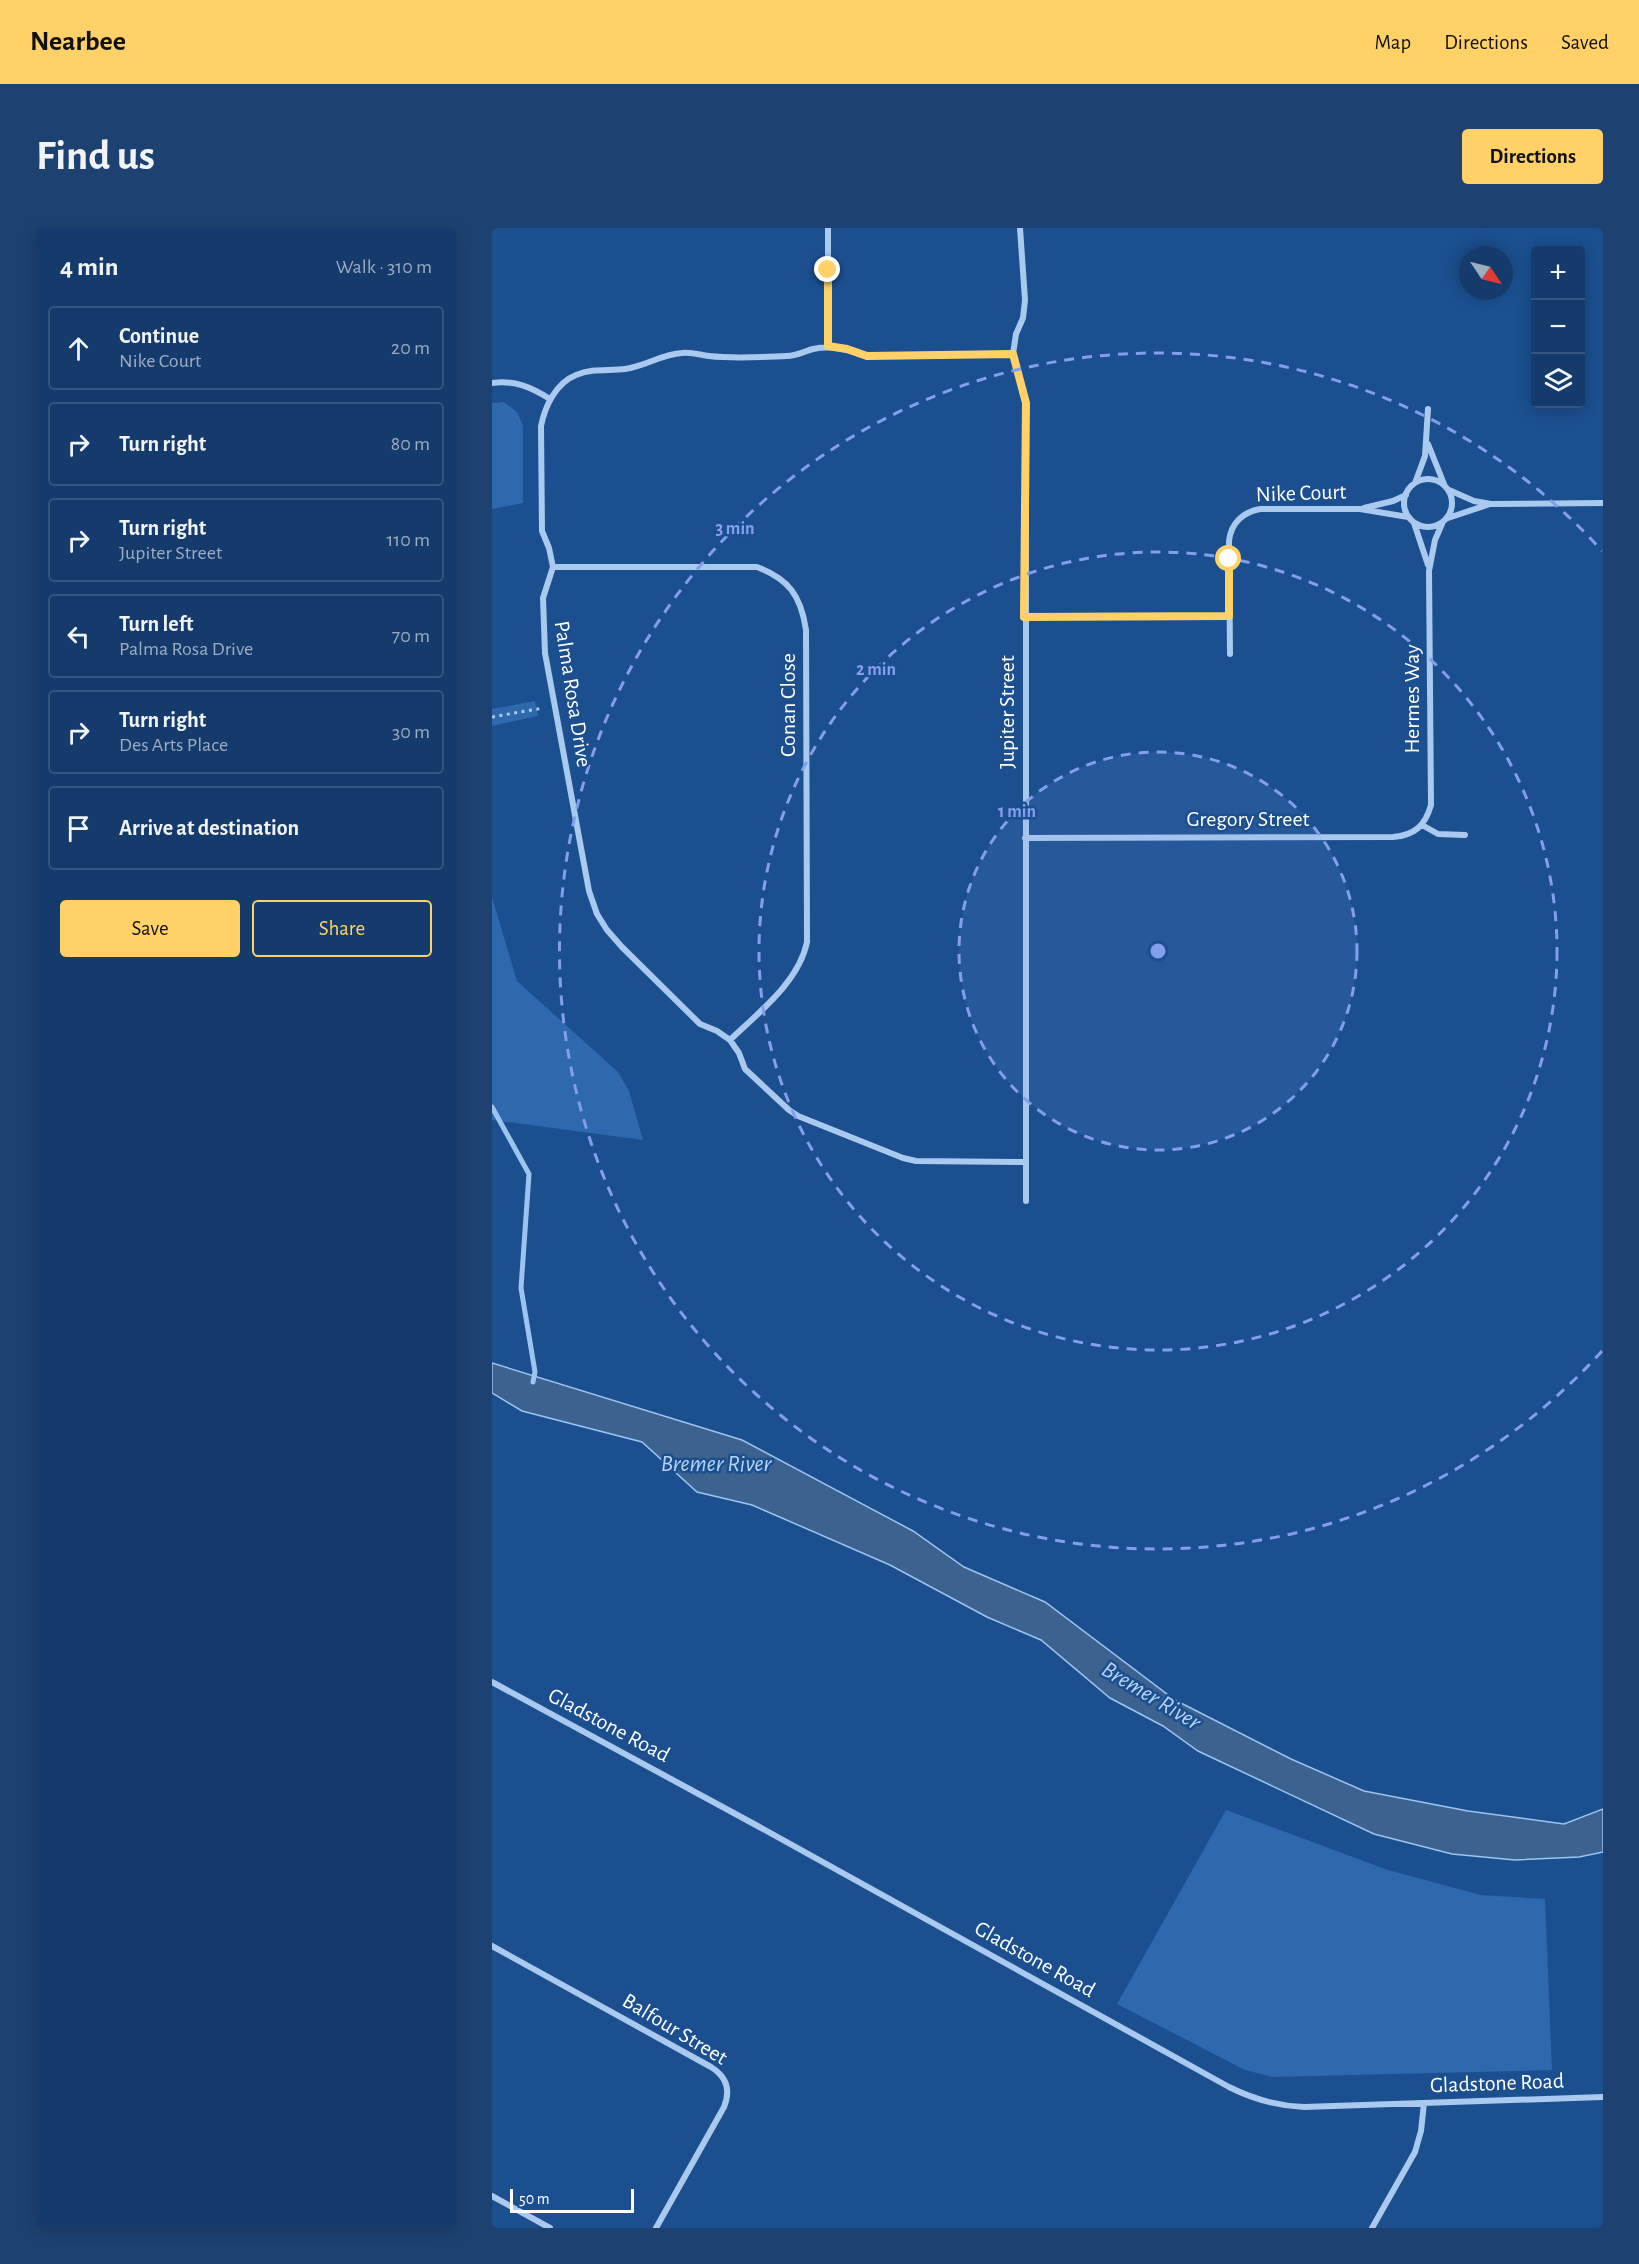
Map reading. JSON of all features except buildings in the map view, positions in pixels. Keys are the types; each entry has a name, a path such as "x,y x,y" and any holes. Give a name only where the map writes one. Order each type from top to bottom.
{"street":[{"path":"828,228 828,346"},
{"name":"Jupiter Street","path":"1020,228 1024,300 1023,318 1016,334 1013,354 1026,403 1024,617 1026,1200"},
{"path":"553,567 542,531 541,426 544,411 550,399 574,375 598,370 626,369 667,355 684,353 710,356 791,356 828,346 847,349 867,356 1013,354"},
{"path":"492,383 504,381 518,383 550,399"},
{"path":"1428,409 1425,456 1415,483 1406,495 1405,510 1411,520 1427,528 1491,504"},
{"path":"1427,441 1453,504 1445,521"},
{"path":"1415,483 1429,479 1474,501 1491,504 1603,503"},
{"name":"Nike Court","path":"1360,509 1393,501 1406,495"},
{"name":"Nike Court","path":"1230,654 1228,541 1230,532 1242,516 1260,509 1360,509 1411,520"},
{"name":"Hermes Way","path":"1411,520 1426,556 1429,571 1431,805 1422,825"},
{"name":"Hermes Way","path":"1429,571 1435,540 1445,521"},
{"name":"Palma Rosa Drive","path":"553,567 543,598 542,625 545,653 584,869 597,914 622,947 700,1024 730,1040"},
{"name":"Conan Close","path":"553,567 757,567 782,580 794,592 803,609 806,630 807,942 802,960 792,977 730,1040"},
{"path":"1422,825 1438,834 1465,835"},
{"name":"Gregory Street","path":"1025,838 1393,837 1406,836 1422,825"},
{"path":"730,1040 739,1053 745,1069 778,1101 798,1116 903,1158 916,1161 1026,1162"},
{"name":"Gladstone Road","path":"492,1682 754,1824 1237,2092 1264,2102 1294,2107 1603,2097"},
{"name":"Balfour Street","path":"492,1946 711,2067 725,2079 728,2090 724,2108 656,2228"},
{"path":"1372,2228 1415,2152 1421,2131 1424,2103"},
{"path":"492,2196 550,2228"}],"path":[{"path":"1024,617 1229,616"},
{"path":"492,717 555,706"}],"shaded area":[{"path":"504,402 517,412 523,425 523,503 492,509 492,403"},
{"path":"535,701 538,716 492,726 492,709"},
{"path":"492,897 517,981 618,1072 629,1091 643,1140 492,1120"},
{"path":"1226,1810 1388,1870 1481,1895 1545,1899 1552,2070 1273,2077 1245,2070 1117,2004"}],"water":[{"name":"Bremer River","path":"492,1363 742,1440 913,1531 964,1567 1045,1602 1175,1700 1291,1759 1364,1791 1468,1811 1564,1824 1603,1809 1603,1852 1579,1857 1515,1860 1452,1854 1374,1834 1198,1751 1163,1726 1110,1698 1041,1640 987,1617 890,1565 752,1505 697,1492 642,1442 522,1411 492,1393"}],"waterway":[{"path":"492,1107 529,1174 521,1288 535,1372 533,1382"}],"route":[{"path":"828,270 828,346 847,349 867,356 1013,354 1026,403 1024,617 1229,616 1229,559"}]}
